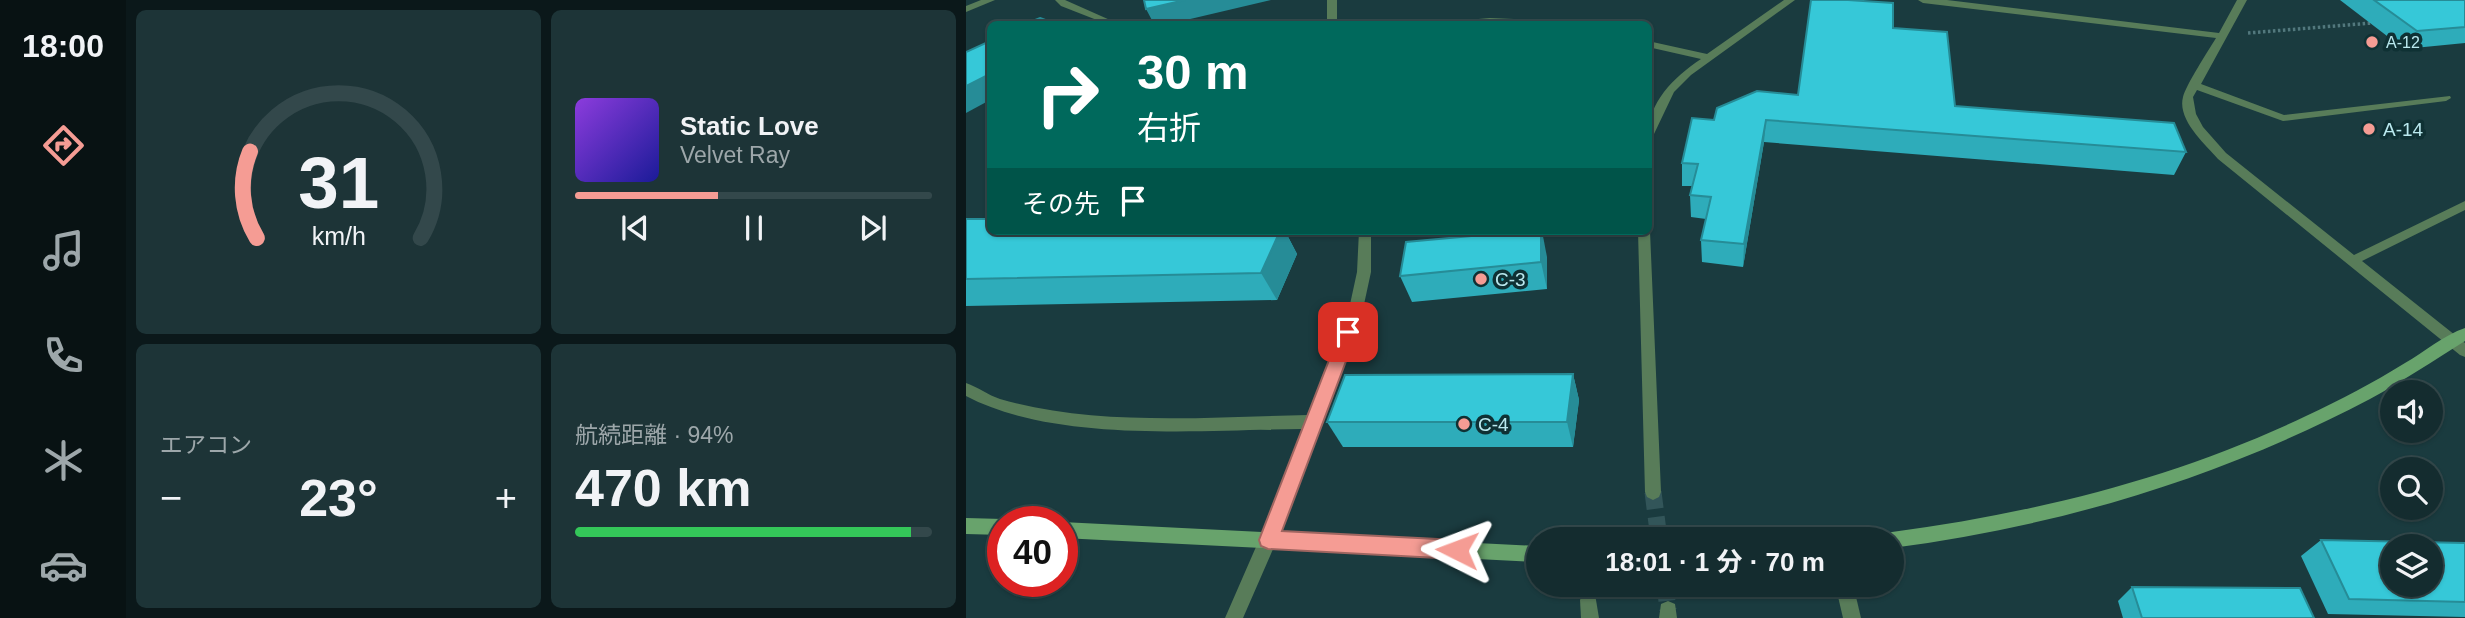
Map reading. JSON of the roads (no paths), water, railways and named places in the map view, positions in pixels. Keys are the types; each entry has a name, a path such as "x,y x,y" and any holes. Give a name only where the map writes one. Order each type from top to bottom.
{"street":[{"path":"966,9 990,0"},
{"path":"1060,0 1106,21"},
{"path":"1332,0 1332,21"},
{"path":"1652,124 1669,91 1707,57 1790,0"},
{"path":"1923,0 2223,36"},
{"path":"1904,539 1932,536 2068,507 2185,472 2301,426 2461,342 2352,261 2222,156 2195,125 2187,110 2188,97 2242,0"},
{"path":"1652,45 1707,57"},
{"path":"2195,85 2283,118 2446,98"},
{"path":"2352,261 2465,205"},
{"path":"1234,618 1268,540 1356,309 1364,272 1365,235"},
{"path":"1644,235 1653,492"},
{"path":"966,389 995,404 1074,420 1165,424 1314,422"},
{"path":"966,526 987,527"},
{"path":"1078,531 1526,553"},
{"path":"1847,597 1853,618"}],"tunnel":[{"path":"1653,492 1657,527"},
{"path":"1666,597 1668,610"}],"place":[{"name":"A-12","path":"2372,42"},
{"name":"A-14","path":"2369,129"},
{"name":"C-3","path":"1481,279"},
{"name":"C-4","path":"1464,424"}]}
